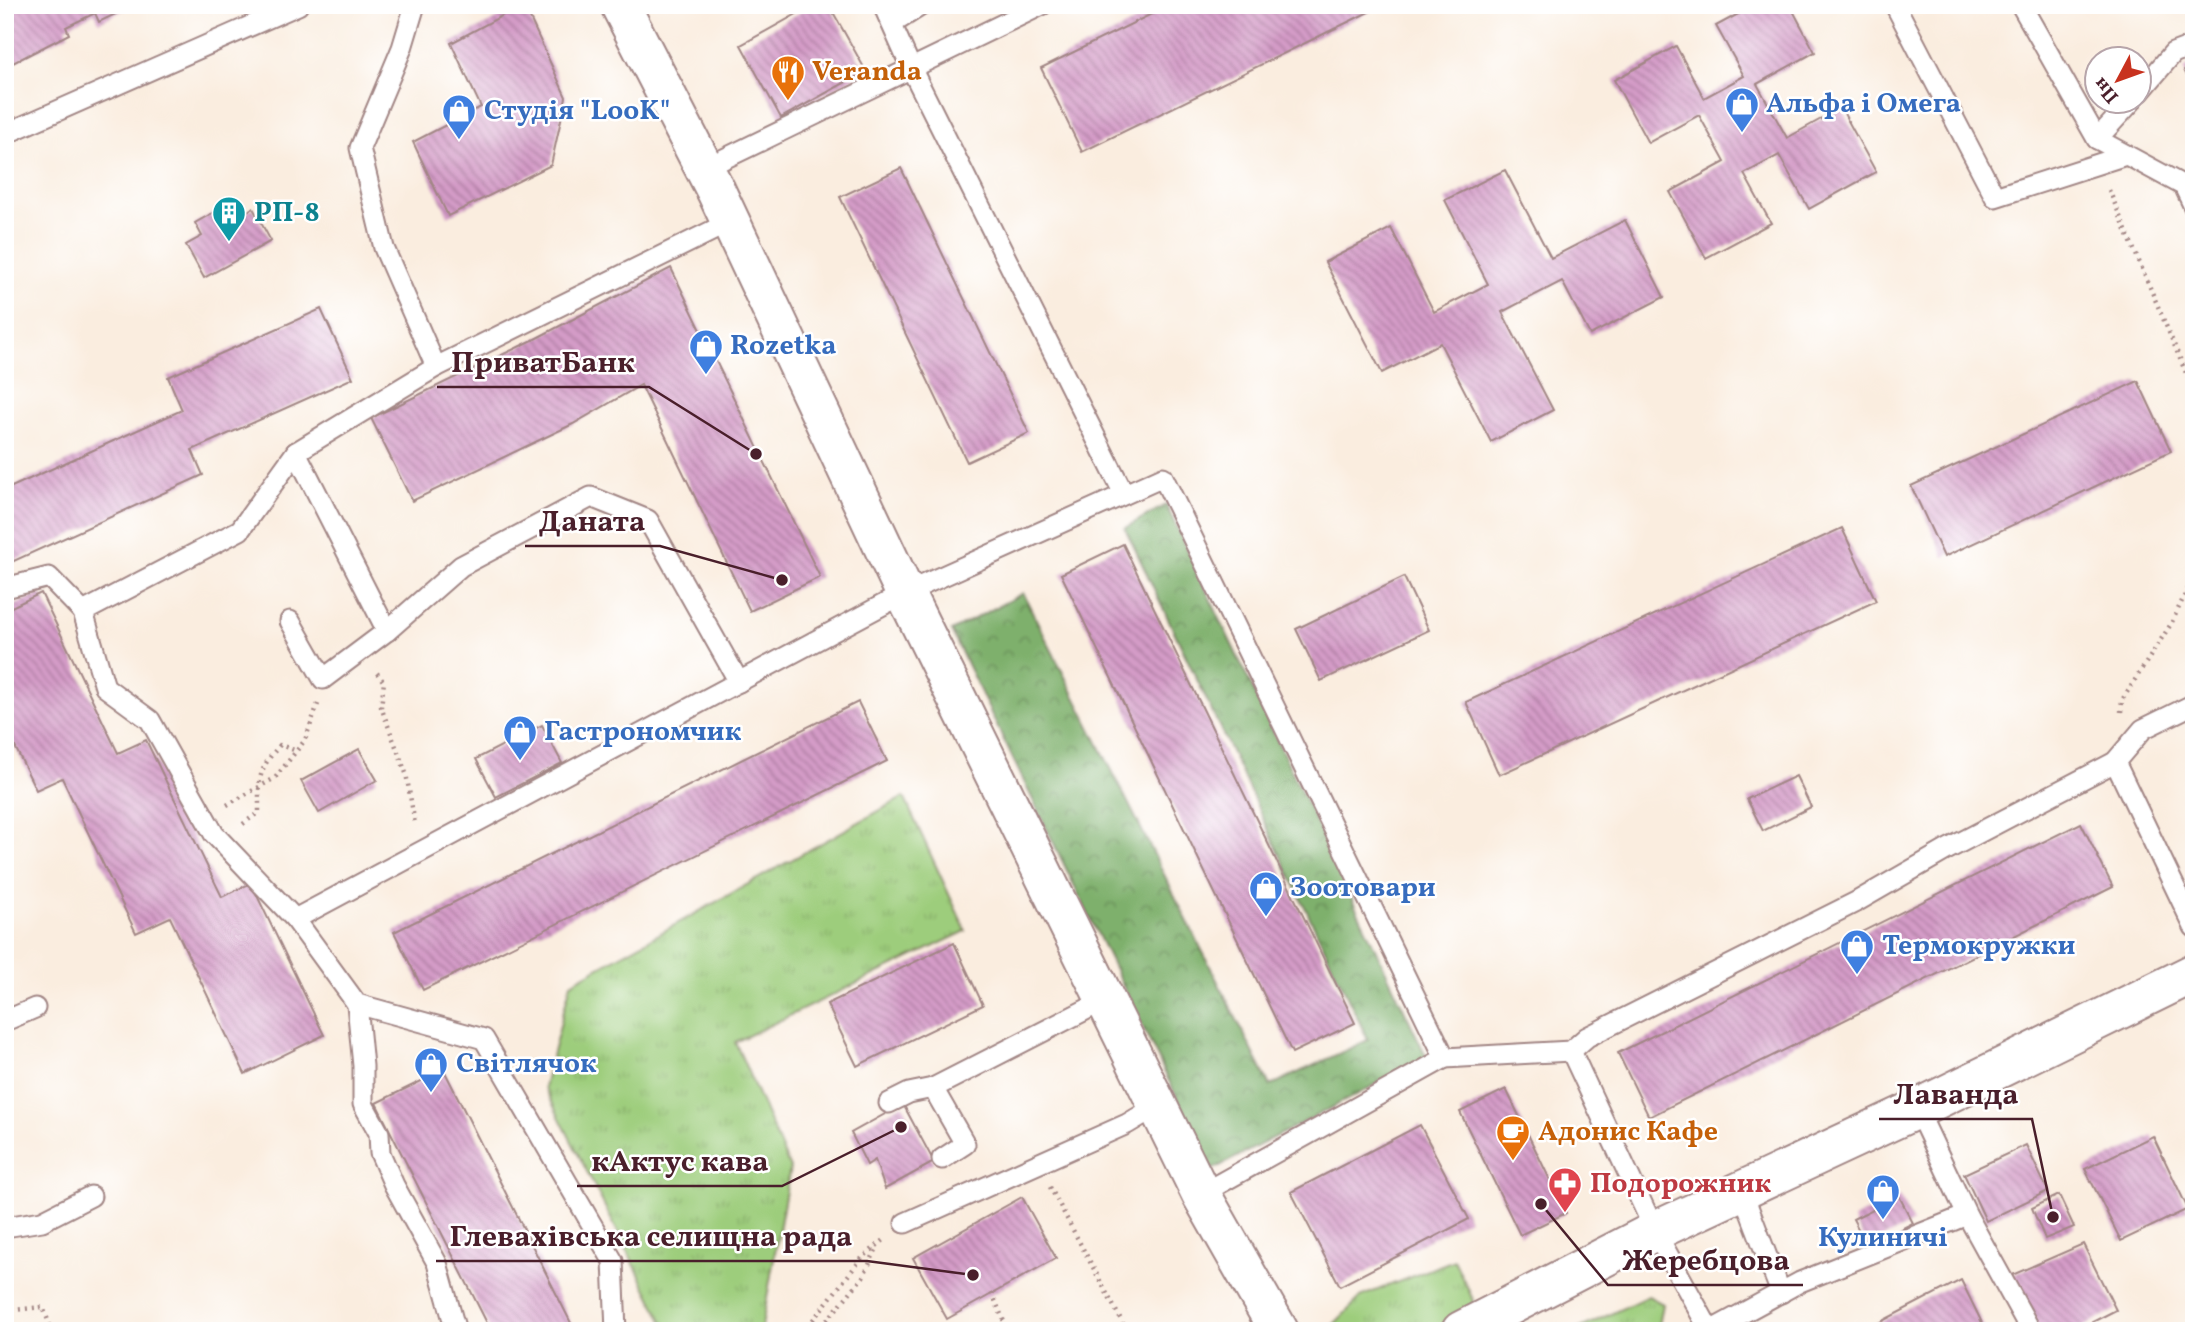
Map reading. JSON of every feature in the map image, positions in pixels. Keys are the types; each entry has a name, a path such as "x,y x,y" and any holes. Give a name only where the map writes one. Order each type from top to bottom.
{"street":[{"path":"620,5 730,222 905,593 1157,1106 1201,1194 1279,1331"},
{"path":"1461,1331 1655,1231 1917,1109 2194,973"}],"lane":[{"path":"5,134 298,5"},
{"path":"415,5 402,48 360,148 384,248 436,367"},
{"path":"883,5 912,70 1124,494"},
{"path":"892,24 922,5"},
{"path":"703,169 1042,5"},
{"path":"1895,5 1995,197 2126,155"},
{"path":"2021,5 2097,139 2184,186 2194,208"},
{"path":"2154,75 2173,53 2194,45"},
{"path":"2097,139 2118,116"},
{"path":"83,612 240,530 296,452 436,367 730,222"},
{"path":"296,452 387,631"},
{"path":"295,919 905,593 1163,477 1445,1058"},
{"path":"290,621 323,679 387,631 461,566 591,497 648,520 739,682"},
{"path":"5,588 48,577 83,612 105,687 150,720 214,834 295,919 357,1004 363,1066 363,1104 379,1133 380,1153 394,1185 437,1263 456,1331"},
{"path":"1201,1194 1445,1058 1571,1051 1587,1037 1856,902 1948,849 2115,762 2143,729 2194,704"},
{"path":"2115,762 2194,927"},
{"path":"889,1103 909,1093 933,1088 1105,1000"},
{"path":"357,1004 484,1039 613,1261 616,1331"},
{"path":"5,1021 35,1008"},
{"path":"1571,1051 1655,1231 1710,1331 1800,1282 1967,1215"},
{"path":"933,1088 965,1144 942,1159"},
{"path":"905,1223 1126,1124 1157,1106"},
{"path":"1917,1109 1967,1215 2031,1331"},
{"path":"1742,1191 1781,1293"},
{"path":"5,1227 42,1221 91,1196"}],"path":[{"path":"2098,164 2194,392"},
{"path":"2115,762 2122,700 2171,624 2194,576"},
{"path":"361,650 384,682 381,707 407,773 420,853"},
{"path":"205,817 275,778 305,740 316,714 323,679"},
{"path":"220,841 258,812 263,765 280,745 297,751"},
{"path":"1037,1164 1128,1331"},
{"path":"804,1331 862,1258 905,1223"},
{"path":"818,1331 863,1277 879,1244"},
{"path":"992,1293 1008,1331"},
{"path":"5,1311 43,1307 52,1331"}],"green space":[{"path":"1166,505 1427,1058 1212,1170 951,631 1023,593 1270,1086 1368,1040 1125,528"},
{"path":"904,797 966,931 735,1042 790,1168 762,1326 754,1331 668,1331 544,1087 571,983"},
{"path":"1454,1260 1477,1308 1431,1331 1327,1331 1362,1296"},
{"path":"1648,1296 1663,1304 1658,1331 1575,1331"}],"building":[{"path":"5,5 134,5 99,22 95,13 66,27 69,34 5,67"},
{"path":"522,5 566,97 551,165 448,216 413,142 481,107 451,43"},
{"path":"813,5 829,5 866,71 781,118 741,45"},
{"path":"1170,5 1383,5 1082,152 1041,68"},
{"path":"1755,5 1790,5 1815,52 1757,84 1787,138 1841,108 1876,172 1809,209 1779,155 1744,174 1771,223 1706,258 1670,192 1725,162 1699,115 1648,143 1614,80 1676,46 1704,98 1744,76 1716,26"},
{"path":"2194,64 2194,89 2184,70"},
{"path":"901,168 1029,433 967,462 840,197"},
{"path":"1505,170 1551,258 1625,220 1664,297 1590,335 1562,281 1502,312 1553,410 1491,442 1440,343 1382,373 1325,262 1391,228 1434,312 1488,284 1445,200"},
{"name":"РП-8","path":"227,205 234,218 253,208 271,241 204,278 186,245 202,236 195,223"},
{"path":"671,268 820,577 750,611 641,385 573,424 412,501 371,418 533,340"},
{"path":"321,309 353,378 192,450 203,475 5,565 5,490 182,410 168,377"},
{"path":"2138,381 2171,451 1944,557 1911,486"},
{"path":"1842,528 1876,601 1499,775 1466,702"},
{"path":"1123,544 1355,1023 1292,1053 1061,574"},
{"path":"1404,577 1429,630 1321,681 1296,629"},
{"path":"41,593 118,753 146,740 222,897 251,883 324,1035 245,1074 170,917 136,933 62,778 36,790 5,726 5,610"},
{"path":"858,702 887,761 423,990 394,932"},
{"path":"542,725 562,763 496,797 476,759"},
{"path":"359,749 377,780 319,813 301,781"},
{"path":"1796,776 1811,807 1763,831 1747,799"},
{"path":"2081,823 2113,887 1649,1117 1618,1053"},
{"path":"954,943 983,1005 857,1066 827,1004"},
{"path":"444,1070 575,1331 491,1331 376,1103"},
{"name":"Адонис Кафе","path":"1506,1089 1566,1213 1520,1235 1460,1112"},
{"path":"903,1104 934,1162 885,1189 875,1160 867,1165 851,1133"},
{"path":"1420,1125 1469,1219 1340,1286 1291,1192"},
{"path":"2153,1136 2188,1209 2121,1241 2085,1169"},
{"path":"2026,1145 2048,1191 1986,1221 1964,1174"},
{"path":"2059,1195 2074,1227 2045,1239 2032,1208"},
{"name":"Кулиничі","path":"1899,1196 1913,1223 1867,1246 1853,1219"},
{"path":"1022,1197 1056,1258 947,1319 913,1258"},
{"path":"2083,1244 2116,1310 2075,1331 2041,1331 2010,1276"},
{"path":"1961,1280 1986,1331 1863,1331"}],"place":[{"name":"Veranda","path":"788,102"},
{"name":"Альфа і Омега","path":"1742,134"},
{"name":"Студія \"LooK\"","path":"459,141"},
{"name":"РП-8","path":"229,243"},
{"name":"Rozetka","path":"706,376"},
{"name":"ПриватБанк","path":"756,454"},
{"name":"Даната","path":"782,580"},
{"name":"Гастрономчик","path":"520,762"},
{"name":"Зоотовари","path":"1266,918"},
{"name":"Термокружки","path":"1857,976"},
{"name":"Світлячок","path":"431,1094"},
{"name":"кАктус кава","path":"901,1127"},
{"name":"Адонис Кафе","path":"1513,1162"},
{"name":"Жеребцова","path":"1541,1204"},
{"name":"Подорожник","path":"1565,1214"},
{"name":"Лаванда","path":"2053,1217"},
{"name":"Кулиничі","path":"1883,1221"},
{"name":"Глевахівська селищна рада","path":"973,1275"}]}
